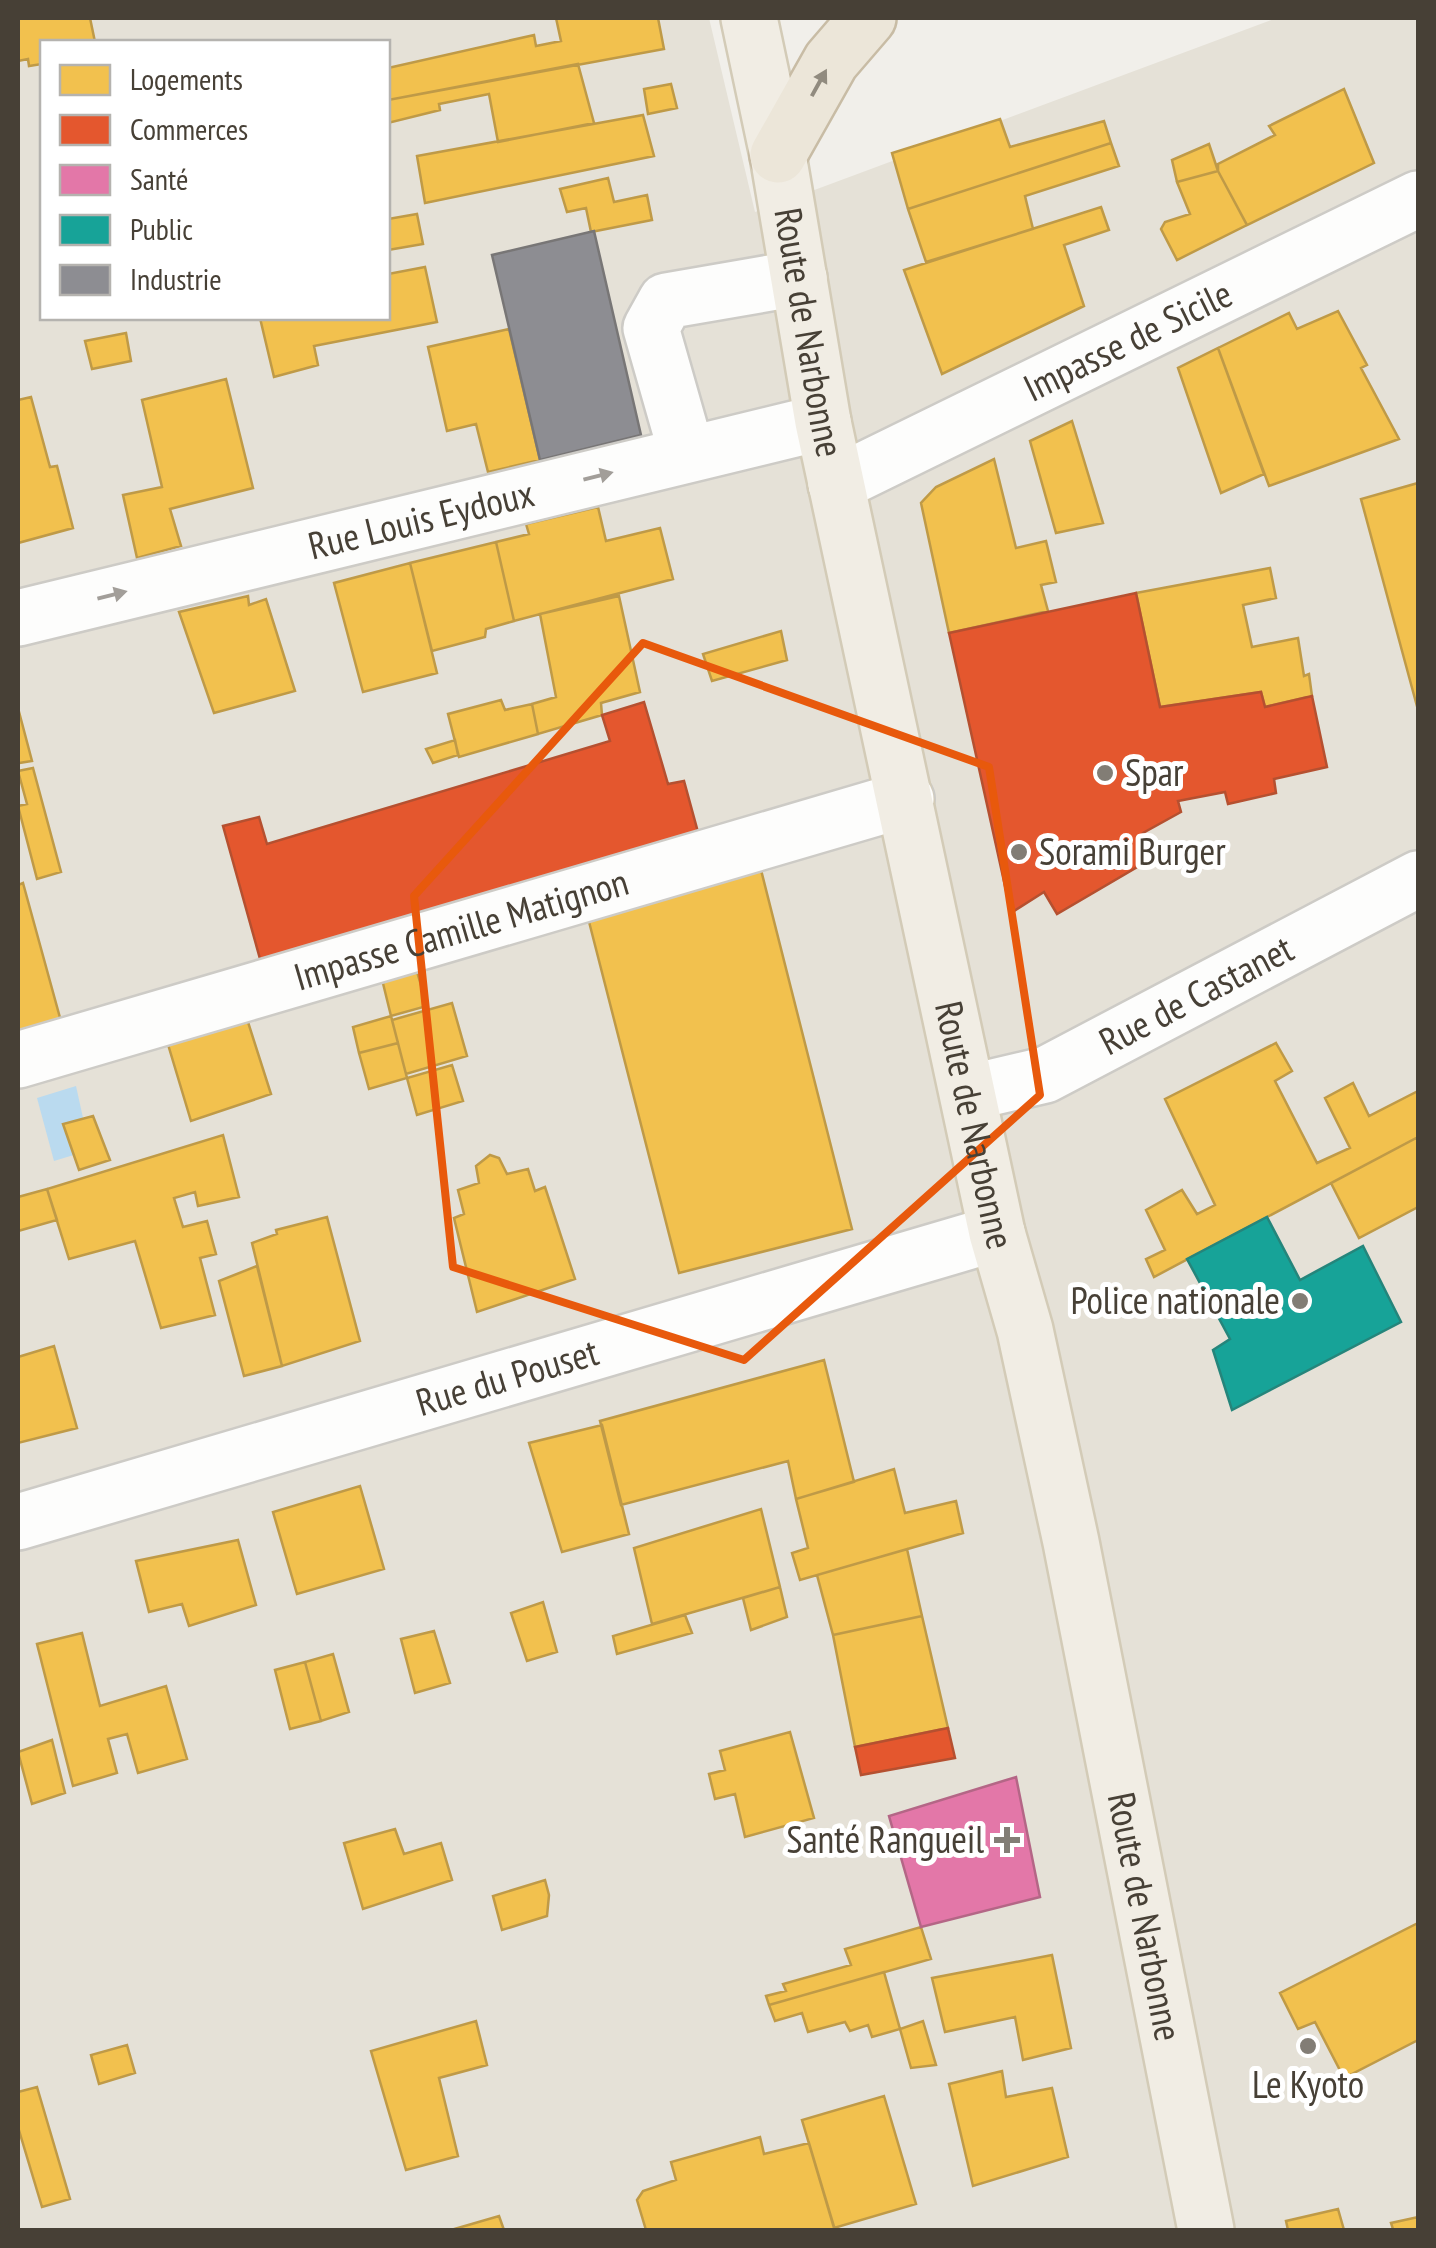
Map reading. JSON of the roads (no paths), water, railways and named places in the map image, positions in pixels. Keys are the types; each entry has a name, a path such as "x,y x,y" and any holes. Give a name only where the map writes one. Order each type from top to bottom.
{"highway":[{"path":"778,156 832,61 868,18"}],"main road":[{"name":"Route de Narbonne","path":"749,18 778,156 836,484 997,1232 1025,1330 1070,1542 1200,2229"}],"street":[{"name":"Impasse de Sicile","path":"836,484 1418,199"},
{"path":"687,454 651,328 666,301 799,278"},
{"name":"Rue Louis Eydoux","path":"18,618 823,422"},
{"name":"Impasse Camille Matignon","path":"18,1060 906,799"},
{"name":"Rue de Castanet","path":"968,1093 1045,1075 1418,879"},
{"name":"Rue du Pouset","path":"18,1522 997,1232"}],"water":[{"path":"76,1086 90,1150 54,1161 37,1098"}],"place":[{"name":"Spar","path":"1105,773"},
{"name":"Sorami Burger","path":"1019,852"},
{"name":"Police nationale","path":"1300,1301"},
{"name":"Santé Rangueil","path":"1007,1840"},
{"name":"Le Kyoto","path":"1308,2046"}]}
